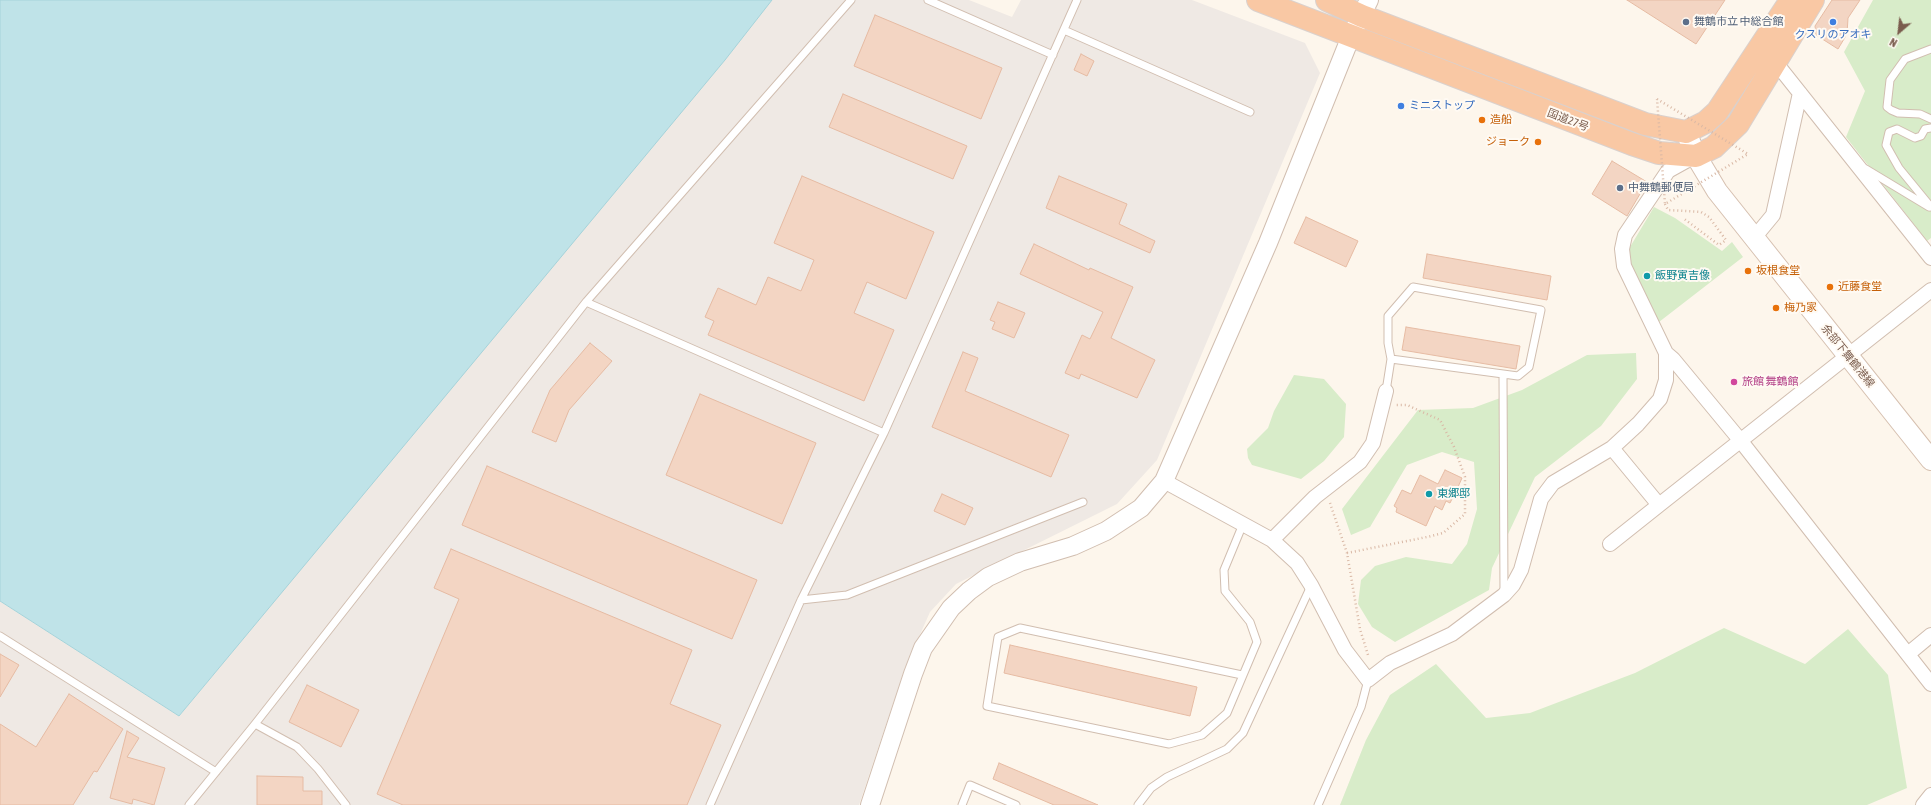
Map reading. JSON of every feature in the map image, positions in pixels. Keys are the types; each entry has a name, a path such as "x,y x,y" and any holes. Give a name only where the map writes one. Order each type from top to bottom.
{"highway":[{"name":"国道27号","path":"1258,0 1632,144 1659,153 1696,156"},
{"path":"1327,0 1366,8 1645,124 1686,132 1706,122 1717,112 1791,0"},
{"path":"1696,156 1714,147 1738,124 1813,0"}],"main road":[{"name":"余部下舞鶴港線","path":"1686,132 1696,156 1717,191 1931,460"}],"street":[{"path":"870,805 913,674 924,648 951,608 969,591 988,577 1020,562 1073,546 1106,531 1142,508 1164,481 1268,243 1351,36 1366,8"},
{"path":"1776,63 1931,258"},
{"path":"1754,238 1773,215 1800,93"},
{"path":"1164,481 1272,540 1297,563 1311,585 1345,650 1371,678 1390,663 1452,634 1504,595 1513,585 1521,570 1541,499 1553,483 1612,448 1638,424 1660,399 1666,380 1666,353 1624,266 1622,249 1625,235 1668,171 1696,156"},
{"path":"1610,544 1931,290"},
{"path":"1666,353 1674,359 1740,440 1931,684"},
{"path":"1272,540 1315,497 1360,462 1373,443 1386,390"},
{"path":"1612,448 1659,505"},
{"path":"1908,654 1931,636"},
{"path":"1923,805 1931,795"}],"lane":[{"path":"189,805 255,724 586,302 850,0"},
{"path":"928,0 1054,55"},
{"path":"710,805 801,600 884,433 1054,55 1077,0"},
{"path":"1064,30 1250,112"},
{"path":"1931,49 1905,59 1890,80 1887,107 1898,113 1920,114 1931,119"},
{"path":"1931,128 1925,129 1921,136 1915,138 1897,129 1889,132 1886,146 1899,168 1931,208"},
{"path":"1855,163 1931,208"},
{"path":"1386,390 1391,359 1388,343 1388,316 1412,287 1541,310 1529,368 1518,376 1391,359"},
{"path":"586,302 884,433"},
{"path":"1503,374 1504,595"},
{"path":"801,600 847,595 1083,502"},
{"path":"1242,676 1020,628 998,637 988,706 1169,744 1202,735 1226,713 1257,642 1250,622 1225,591 1224,570 1243,524"},
{"path":"1138,805 1151,788 1167,777 1227,748 1243,732 1311,585"},
{"path":"0,636 216,772"},
{"path":"1318,805 1361,707 1371,678"},
{"path":"255,724 297,748 318,769 346,805"},
{"path":"962,805 970,785 1016,805"}],"path":[{"path":"1665,204 1748,154 1658,99 1665,204 1668,210 1701,212 1709,217 1726,240 1719,244 1683,218"},
{"path":"1347,554 1443,533 1465,514 1465,477 1454,447 1440,420 1406,405 1382,404"},
{"path":"1326,489 1347,554 1360,629 1371,678"}],"shaded area":[{"path":"768,0 969,0 1012,17 1021,0 1192,0 1305,43 1320,73 1157,460 1117,504 956,584 930,612 905,668 859,805 0,805 0,601 179,716"}],"green space":[{"path":"1873,0 1931,0 1931,238 1927,241 1846,137 1865,91 1844,52"},
{"path":"1654,207 1675,218 1722,251 1732,242 1743,257 1659,322 1631,264 1627,252"},
{"path":"1636,353 1637,379 1601,426 1535,477 1492,568 1489,590 1395,642 1372,627 1358,604 1361,580 1375,566 1406,557 1452,564 1467,544 1477,509 1474,462 1442,452 1407,465 1370,527 1351,535 1342,509 1418,410 1473,408 1522,390 1587,355"},
{"path":"1294,375 1324,379 1346,404 1344,437 1324,461 1301,479 1252,465 1248,458 1247,449 1268,428 1274,411"},
{"path":"1724,628 1805,664 1848,629 1888,675 1907,788 1867,805 1340,805 1366,740 1390,695 1436,664 1486,718 1530,713 1635,673"}],"water":[{"path":"0,0 772,0 725,60 179,716 0,601"}],"building":[{"name":"舞鶴市立 中総合館","path":"1627,0 1725,0 1696,44"},
{"name":"クスリのアオキ","path":"1832,0 1860,0 1848,18 1847,34 1838,49 1816,35 1815,26"},
{"path":"875,15 1002,68 981,119 854,66"},
{"path":"1081,54 1094,61 1087,76 1074,70"},
{"path":"843,94 967,146 953,179 829,127"},
{"path":"1612,161 1647,182 1627,216 1592,194"},
{"path":"802,176 934,232 906,299 867,282 854,313 894,330 864,401 708,335 714,321 705,317 718,288 756,305 768,277 801,291 814,260 774,243"},
{"path":"1059,176 1127,204 1119,224 1155,241 1150,253 1046,208"},
{"path":"1306,217 1358,241 1346,267 1294,243"},
{"path":"1034,244 1089,270 1090,268 1133,287 1111,338 1155,360 1137,398 1081,374 1079,379 1065,373 1082,335 1090,339 1103,312 1020,274"},
{"path":"1427,254 1551,276 1547,300 1423,278"},
{"path":"998,302 1025,313 1014,338 992,329 995,322 990,320"},
{"path":"1406,327 1520,346 1516,369 1402,350"},
{"path":"590,343 612,361 569,410 556,442 532,432 550,390"},
{"path":"963,352 978,358 965,391 1069,435 1051,477 932,427"},
{"path":"700,394 816,443 782,524 666,475"},
{"path":"487,466 757,580 732,639 462,525"},
{"path":"1445,470 1462,478 1458,487 1462,489 1457,499 1453,497 1450,503 1446,501 1442,510 1435,506 1426,526 1396,512 1397,508 1394,506 1402,490 1411,494 1420,475 1438,484"},
{"path":"942,494 973,508 965,525 934,511"},
{"path":"451,549 692,650 670,704 721,725 687,805 403,805 377,794 459,599 434,588"},
{"path":"1010,645 1197,687 1190,716 1004,673"},
{"path":"0,654 19,665 0,697"},
{"path":"307,685 359,710 341,747 289,722"},
{"path":"69,694 123,729 97,772 94,771 73,805 0,805 0,724 36,747"},
{"path":"127,731 139,738 127,757 165,768 154,805 133,799 132,804 110,798"},
{"path":"999,763 1098,805 1054,805 993,779"},
{"path":"257,776 303,777 303,791 322,791 322,805 257,805"}],"place":[{"name":"舞鶴市立 中総合館","path":"1686,22"},
{"name":"クスリのアオキ","path":"1833,22"},
{"name":"ミニストップ","path":"1401,106"},
{"name":"造船","path":"1482,120"},
{"name":"ジョーク","path":"1538,142"},
{"name":"中舞鶴郵便局","path":"1620,188"},
{"name":"坂根食堂","path":"1748,271"},
{"name":"飯野寅吉像","path":"1647,276"},
{"name":"近藤食堂","path":"1830,287"},
{"name":"梅乃家","path":"1776,308"},
{"name":"旅館 舞鶴館","path":"1734,382"},
{"name":"東郷邸","path":"1429,494"}]}
